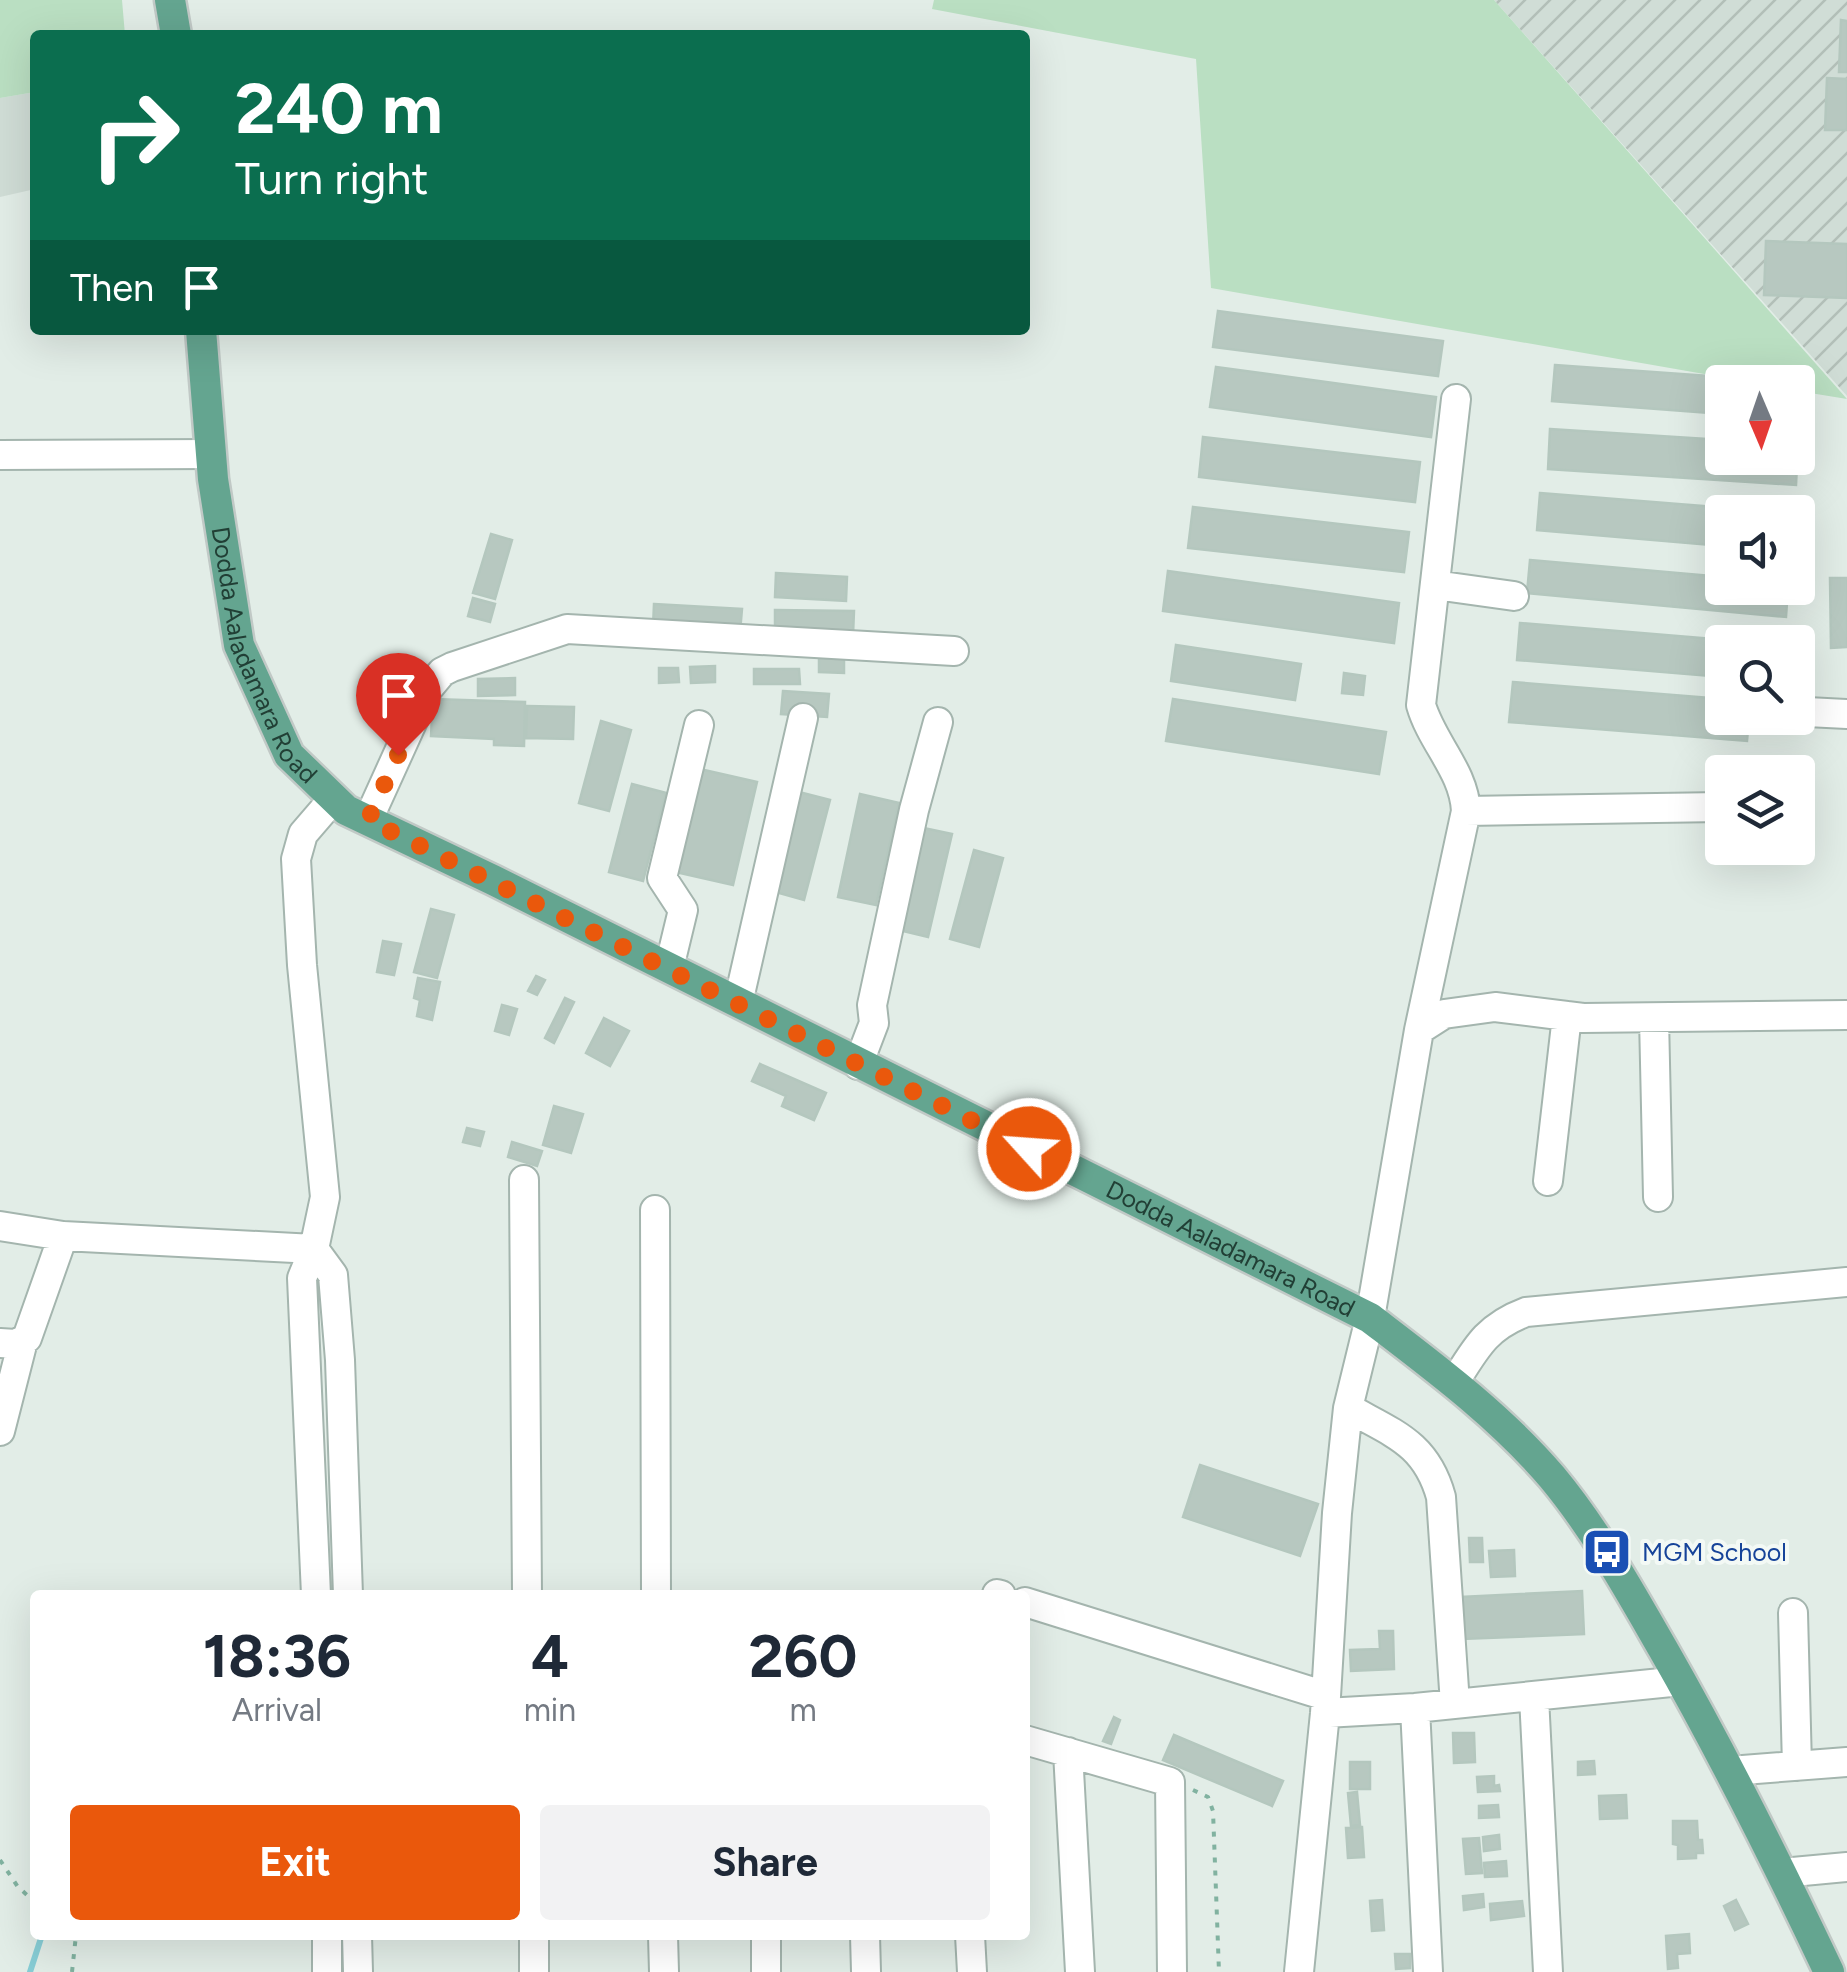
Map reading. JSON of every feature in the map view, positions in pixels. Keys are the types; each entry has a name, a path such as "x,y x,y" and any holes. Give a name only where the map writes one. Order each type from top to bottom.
{"main road":[{"path":"170,0 175,30"},
{"name":"Dodda Aaladamara Road","path":"202,335 211,454 239,644 289,755 346,810 1370,1318 1454,1383 1487,1410 1552,1478 1607,1552 1730,1772 1829,1972"}],"street":[{"path":"1299,1972 1348,1408 1370,1318 1419,1030 1466,811 1466,790 1426,724 1422,706 1456,399"},
{"path":"0,455 211,454"},
{"path":"1435,585 1514,596"},
{"path":"368,820 436,679 452,667 558,630 954,651"},
{"path":"1815,712 1847,714"},
{"path":"738,1002 803,718"},
{"path":"858,1065 874,1023 872,1006 914,810 938,722"},
{"path":"669,968 683,910 662,878 699,725"},
{"path":"316,1590 302,1278 314,1249 325,1197 299,930 296,858 304,834 334,798"},
{"path":"1466,811 1705,807"},
{"path":"1419,1030 1444,1014 1494,1007 1567,1016 1654,1018 1847,1014 1847,1024"},
{"path":"1548,1181 1567,1016"},
{"path":"1654,1018 1658,1197"},
{"path":"524,1180 527,1590"},
{"path":"655,1210 656,1590"},
{"path":"0,1226 62,1236 314,1249"},
{"path":"0,1431 12,1342 62,1236"},
{"path":"314,1249 332,1275 340,1360 348,1590"},
{"path":"1454,1383 1484,1336 1504,1320 1526,1312 1847,1282"},
{"path":"1348,1408 1409,1442 1424,1456 1435,1475 1441,1497 1455,1704"},
{"path":"1030,1604 1325,1704 1415,1708 1681,1681"},
{"path":"1793,1612 1798,1766"},
{"path":"1534,1697 1548,1972"},
{"path":"1415,1708 1428,1972"},
{"path":"1030,1741 1170,1782 1172,1972"},
{"path":"1068,1752 1080,1972"},
{"path":"1730,1772 1847,1762"},
{"path":"1782,1873 1847,1867"},
{"path":"327,1940 327,1972"},
{"path":"357,1940 358,1972"},
{"path":"534,1940 534,1972"},
{"path":"663,1940 664,1972"},
{"path":"766,1940 766,1972"},
{"path":"865,1940 866,1972"},
{"path":"970,1940 972,1972"}],"path":[{"path":"1170,1782 1208,1798 1213,1811 1219,1972"},
{"path":"0,1860 30,1898"},
{"path":"72,1972 75,1940"}],"shaded area":[{"path":"1494,0 1847,0 1847,396"},
{"path":"30,93 30,190 0,197 0,98"}],"green space":[{"path":"0,0 122,0 125,30 30,30 30,93 0,98"},
{"path":"934,0 1494,0 1847,399 1815,394 1815,365 1705,365 1705,374 1211,288 1196,59 932,9"}],"building":[{"path":"1841,20 1847,21 1847,72 1839,72"},
{"path":"1827,78 1847,79 1847,130 1825,130"},
{"path":"1766,241 1847,244 1847,298 1764,295"},
{"path":"1218,311 1443,341 1438,376 1213,347"},
{"path":"1555,365 1705,376 1705,413 1552,401"},
{"path":"1216,367 1436,397 1431,437 1210,407"},
{"path":"1550,429 1705,439 1705,475 1796,475 1796,485 1548,469"},
{"path":"1203,437 1420,462 1415,502 1199,477"},
{"path":"1540,493 1705,506 1705,545 1537,530"},
{"path":"1193,507 1409,532 1404,572 1188,548"},
{"path":"491,534 512,540 495,599 473,593"},
{"path":"1530,560 1705,575 1705,605 1787,605 1786,617 1527,593"},
{"path":"1168,571 1399,603 1394,643 1163,611"},
{"path":"776,573 847,577 846,601 775,597"},
{"path":"1830,578 1847,578 1847,647 1831,648"},
{"path":"473,598 495,604 490,622 468,616"},
{"path":"654,604 742,609 740,632 653,627"},
{"path":"775,610 854,611 853,635 775,634"},
{"path":"1520,623 1705,638 1705,676 1517,660"},
{"path":"1176,645 1301,664 1295,700 1171,681"},
{"path":"819,657 844,657 844,673 819,672"},
{"path":"715,666 715,682 691,683 690,667"},
{"path":"659,668 678,668 679,682 659,683"},
{"path":"754,669 799,669 800,684 754,684"},
{"path":"1344,673 1365,676 1363,695 1342,693"},
{"path":"515,678 515,695 478,696 478,679"},
{"path":"1513,682 1705,698 1705,735 1748,735 1747,741 1509,722"},
{"path":"783,691 829,694 827,717 781,714"},
{"path":"433,699 525,702 524,746 494,745 494,739 431,736"},
{"path":"1173,699 1386,732 1379,774 1166,741"},
{"path":"527,706 574,707 573,739 526,738"},
{"path":"601,721 631,730 609,811 579,803"},
{"path":"691,767 757,782 733,885 667,870"},
{"path":"632,784 666,793 643,881 609,872"},
{"path":"795,791 830,800 804,900 768,890"},
{"path":"860,794 899,803 876,905 838,897"},
{"path":"919,827 952,834 928,937 895,929"},
{"path":"974,850 1003,858 979,947 950,939"},
{"path":"431,909 454,915 437,978 414,972"},
{"path":"383,941 401,944 394,975 377,972"},
{"path":"536,976 545,980 537,995 528,991"},
{"path":"418,978 440,982 432,1020 417,1016 420,1000 414,998"},
{"path":"565,998 574,1002 554,1043 545,1038"},
{"path":"502,1005 517,1009 509,1035 495,1031"},
{"path":"604,1018 629,1031 610,1066 586,1053"},
{"path":"760,1064 826,1093 814,1120 782,1106 786,1096 752,1081"},
{"path":"554,1106 583,1114 571,1153 543,1145"},
{"path":"467,1128 484,1132 480,1146 463,1142"},
{"path":"512,1142 542,1151 537,1166 508,1157"},
{"path":"1200,1465 1318,1504 1300,1556 1183,1517"},
{"path":"1469,1538 1482,1538 1483,1562 1470,1562"},
{"path":"1514,1550 1515,1576 1491,1577 1489,1551"},
{"path":"1582,1591 1584,1634 1462,1639 1461,1597"},
{"path":"1379,1631 1393,1631 1394,1669 1351,1671 1350,1650 1380,1649"},
{"path":"1114,1717 1120,1720 1111,1744 1103,1741"},
{"path":"1453,1733 1474,1733 1475,1762 1454,1763"},
{"path":"1174,1735 1283,1781 1272,1806 1163,1760"},
{"path":"1594,1761 1595,1774 1578,1775 1578,1762"},
{"path":"1350,1762 1370,1762 1370,1789 1350,1789"},
{"path":"1494,1776 1494,1786 1499,1785 1500,1791 1478,1792 1477,1777"},
{"path":"1357,1792 1360,1825 1351,1826 1348,1793"},
{"path":"1626,1795 1627,1818 1600,1819 1599,1796"},
{"path":"1498,1805 1499,1817 1479,1818 1479,1806"},
{"path":"1673,1821 1697,1821 1703,1853 1696,1853 1696,1858 1678,1859 1678,1845 1673,1844"},
{"path":"1362,1827 1364,1857 1348,1858 1346,1828"},
{"path":"1499,1835 1500,1849 1484,1851 1483,1837"},
{"path":"1479,1838 1482,1873 1466,1874 1463,1839"},
{"path":"1506,1861 1507,1876 1485,1877 1484,1863"},
{"path":"1483,1894 1484,1907 1464,1910 1463,1896"},
{"path":"1382,1900 1384,1930 1372,1931 1370,1901"},
{"path":"1736,1900 1748,1924 1735,1930 1724,1906"},
{"path":"1522,1901 1524,1916 1491,1920 1490,1904"},
{"path":"1689,1934 1690,1953 1677,1954 1678,1968 1668,1969 1666,1936"},
{"path":"1395,1954 1410,1954 1410,1968 1396,1969"}],"waterway":[{"path":"30,1972 40,1940"}],"place":[{"name":"MGM School","path":"1607,1552"}],"route":[{"path":"398,755 368,820 1029,1149"}]}
